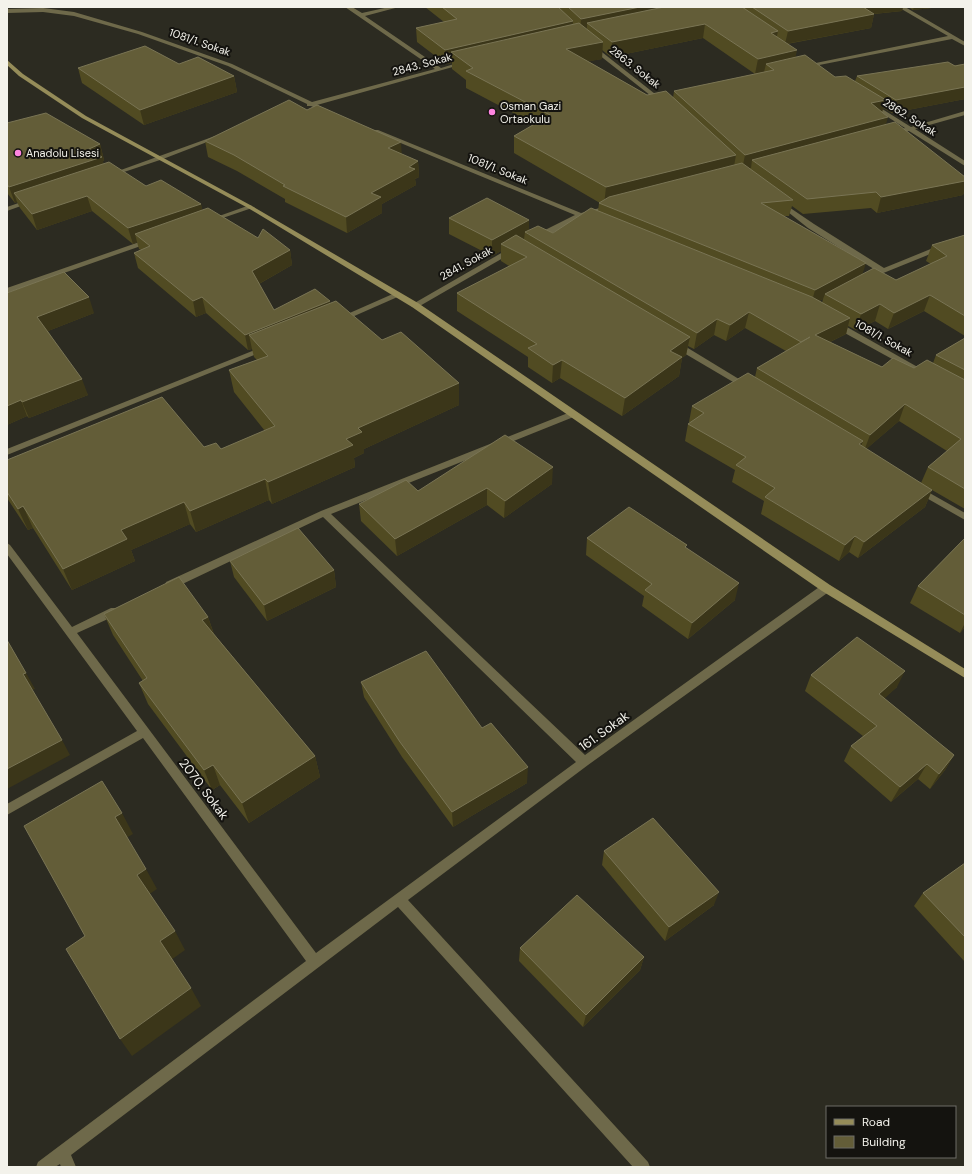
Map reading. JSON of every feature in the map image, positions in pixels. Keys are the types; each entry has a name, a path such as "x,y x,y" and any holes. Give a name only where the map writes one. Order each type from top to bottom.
{"street":[{"path":"348,7 439,69"},
{"path":"361,15 396,7"},
{"path":"901,7 965,44"},
{"name":"1081/1. Sokak","path":"7,11 43,10 74,14 140,33 230,65 307,106 332,114"},
{"path":"794,69 953,37"},
{"name":"2863. Sokak","path":"585,41 660,100 666,102"},
{"path":"802,61 816,70"},
{"path":"7,62 21,75 84,117 250,207 414,305 826,588 965,674"},
{"name":"2843. Sokak","path":"307,106 439,69 470,62"},
{"name":"2862. Sokak","path":"863,99 965,164"},
{"path":"887,135 965,113"},
{"name":"1081/1. Sokak","path":"369,129 581,214 602,224"},
{"path":"102,178 227,133"},
{"path":"772,198 811,226 882,271"},
{"path":"7,209 36,199"},
{"name":"2841. Sokak","path":"414,305 581,214 619,205"},
{"path":"198,225 250,207"},
{"path":"869,278 882,271 965,237"},
{"path":"7,291 162,238"},
{"path":"334,322 398,295"},
{"name":"1081/1. Sokak","path":"831,321 931,377"},
{"path":"666,338 754,391"},
{"path":"7,452 275,345"},
{"path":"162,589 324,513 573,414"},
{"path":"911,485 965,517"},
{"path":"324,513 584,762"},
{"name":"2070. Sokak","path":"7,548 315,962"},
{"name":"161. Sokak","path":"399,899 584,762 826,588"},
{"path":"70,632 126,605"},
{"path":"7,810 144,732"},
{"path":"43,1167 399,899 643,1167"},
{"path":"62,1153 69,1167"}],"building":[{"path":"442,7 558,7 573,21 445,50 416,28 457,19"},
{"path":"568,7 640,7 581,19"},
{"path":"664,7 742,7 778,31 771,33 797,50 758,59 705,24 612,42 587,23"},
{"path":"752,7 863,7 874,14 788,31"},
{"path":"579,23 603,42 566,49 647,95 666,91 736,155 606,187 514,136 550,115 466,71 473,68 451,52"},
{"path":"145,46 179,64 198,57 234,76 140,110 78,68"},
{"path":"805,55 835,77 846,76 886,100 871,103 888,117 745,155 674,91 774,70 766,64"},
{"path":"948,62 955,66 965,64 965,87 896,100 857,76"},
{"path":"289,100 307,110 317,105 401,142 388,148 418,161 409,167 415,169 371,193 381,197 346,217 283,186 285,185 234,155 205,141"},
{"path":"46,113 100,144 89,149 102,157 9,187 7,184 7,123"},
{"path":"895,122 965,177 965,181 881,197 876,192 807,199 752,160"},
{"path":"109,162 146,186 161,180 201,204 128,228 87,196 32,214 14,193"},
{"path":"742,163 793,200 761,203 866,263 815,290 599,203 609,197"},
{"path":"487,198 529,220 492,240 449,218"},
{"path":"208,208 258,238 263,229 290,250 252,271 274,310 315,289 330,301 245,335 202,297 193,301 134,253 150,246 135,234"},
{"path":"591,208 812,297 850,318 815,335 882,367 893,358 914,368 927,360 965,380 965,489 928,467 961,439 905,404 870,435 757,368 810,337 801,342 749,312 730,325 717,319 697,333 525,232 538,226 553,233"},
{"path":"516,235 690,337 670,351 682,357 625,398 562,360 553,365 528,348 537,344 457,293 527,257 501,244"},
{"path":"965,235 965,316 930,295 894,313 880,304 861,314 825,294 874,268 896,280 947,256 932,245"},
{"path":"64,272 89,297 37,317 82,379 22,402 21,400 7,406 7,293"},
{"path":"336,301 382,340 401,332 459,383 358,428 362,432 346,439 353,445 268,482 265,479 190,511 184,502 121,530 127,539 63,569 23,506 18,509 7,492 7,460 162,397 204,447 216,443 221,449 275,426 229,370 268,356 249,335"},
{"path":"965,338 965,370 936,355"},
{"path":"748,373 863,441 859,444 932,490 864,542 855,536 845,545 765,497 775,488 736,465 746,457 688,424 704,413 692,406"},
{"path":"505,435 553,467 505,501 487,488 395,539 359,504 406,480 418,491"},
{"path":"629,507 687,545 685,547 739,583 692,623 645,590 652,584 587,538"},
{"path":"298,528 334,570 264,605 230,561"},
{"path":"965,538 965,615 918,586"},
{"path":"179,577 208,617 202,620 315,756 242,803 213,765 204,770 139,683 147,678 104,614"},
{"path":"857,637 905,671 879,694 954,755 939,774 927,764 900,787 851,746 877,726 811,675"},
{"path":"7,640 26,673 23,674 62,740 7,769"},
{"path":"426,651 482,728 491,723 528,767 452,812 400,742 361,682"},
{"path":"102,781 122,813 115,817 146,869 137,875 175,931 160,941 191,988 120,1039 66,949 85,936 24,826"},
{"path":"653,818 719,892 669,927 604,851"},
{"path":"965,863 965,937 923,893"},
{"path":"577,895 644,957 586,1015 520,948"}],"place":[{"name":"Osman Gazi Ortaokulu","path":"492,112"},
{"name":"Anadolu Lisesi","path":"18,153"}]}
